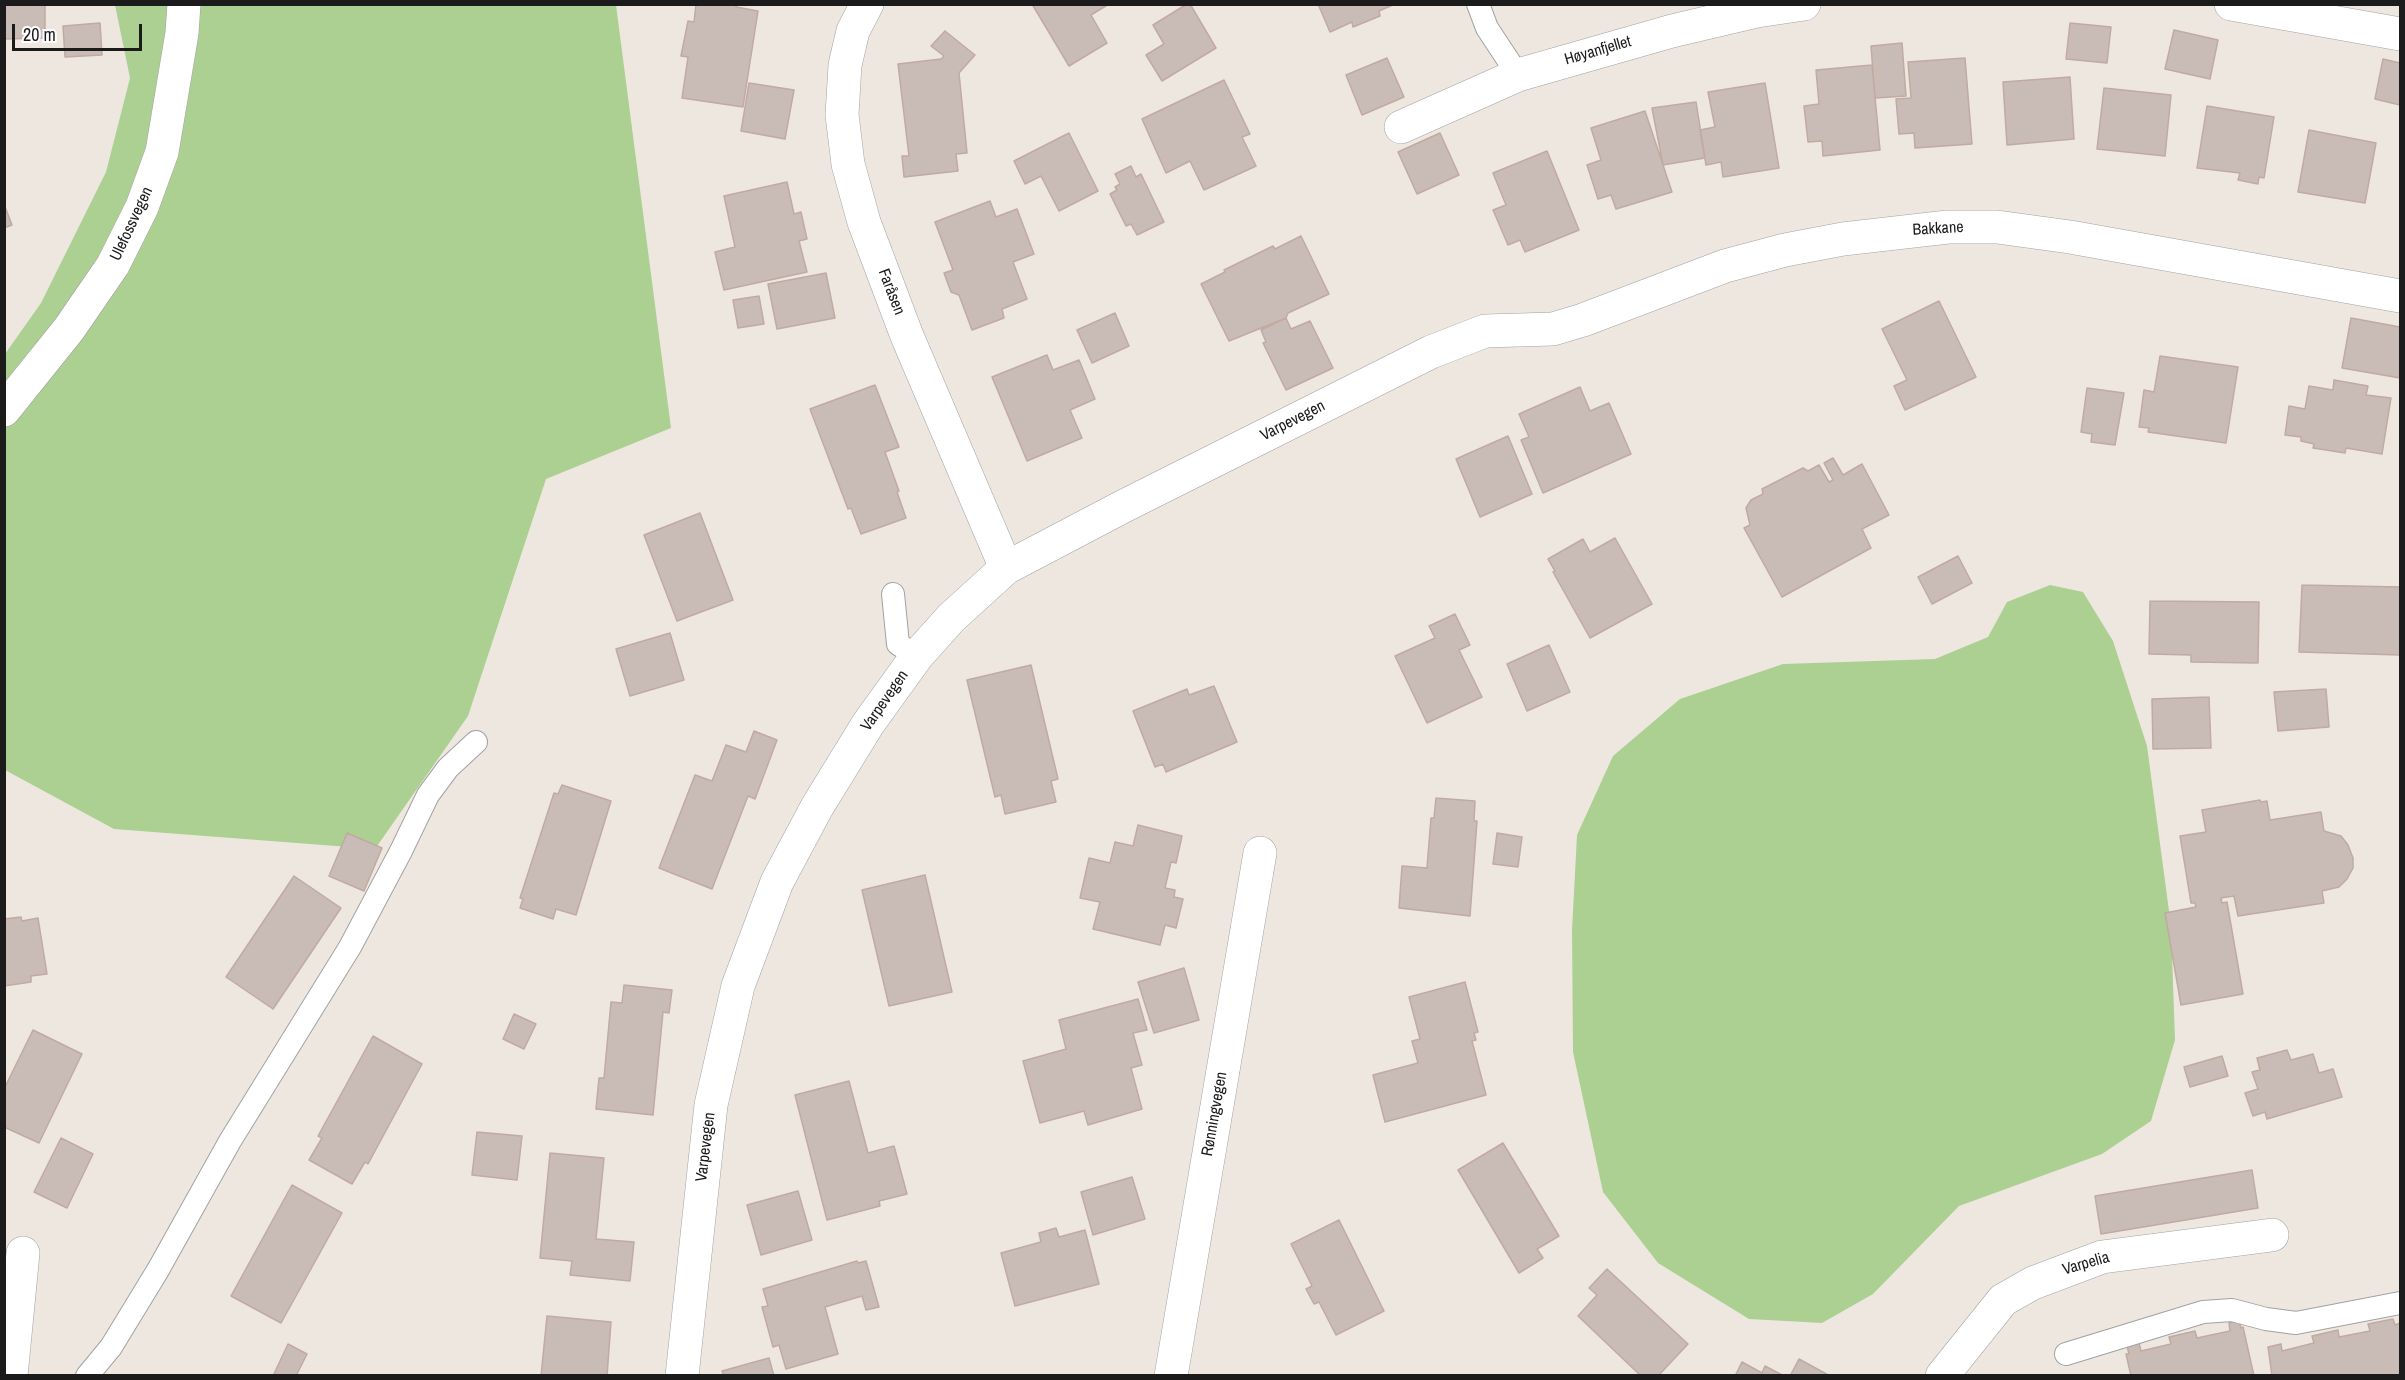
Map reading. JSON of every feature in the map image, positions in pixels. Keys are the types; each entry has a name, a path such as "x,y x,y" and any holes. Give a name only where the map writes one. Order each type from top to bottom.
{"street":[{"name":"Ulefossvegen","path":"4,410 69,329 113,265 142,207 162,152 182,33 184,4"},
{"name":"Faråsen","path":"867,4 853,30 845,65 842,115 848,164 864,222 903,325 1006,568"},
{"name":"Høyanfjellet","path":"1401,127 1518,75 1672,31 1757,11 1804,4"},
{"path":"2231,4 2400,34"},
{"name":"Bakkane","path":"1485,332 1553,329 1583,320 1725,266 1785,250 1843,239 1948,226 1997,227 2050,234 2400,296"},
{"name":"Varpevegen","path":"682,1376 711,1105 738,986 777,882 817,807 868,724 917,656 951,618 1006,568 1124,506 1431,352 1485,332"},
{"name":"Rønningvegen","path":"1171,1376 1260,853"},
{"name":"Varpelia","path":"1942,1376 2003,1300 2033,1283 2102,1257 2272,1235"},
{"path":"11,1376 23,1253"}],"lane":[{"path":"1478,4 1487,28 1518,75"},
{"path":"893,594 898,644 917,656"},
{"path":"87,1376 111,1347 158,1270 230,1141 350,947 428,795 448,768 476,742"},
{"path":"2066,1354 2203,1312 2232,1310 2266,1319 2296,1323 2400,1303"}],"green space":[{"path":"115,5 616,5 671,428 546,479 468,716 375,849 114,829 5,770 5,354 41,303 106,172 130,78"},
{"path":"2050,585 2083,592 2113,641 2147,746 2171,926 2175,1040 2151,1121 2102,1154 1959,1206 1873,1294 1822,1323 1749,1319 1658,1263 1603,1192 1573,1052 1572,930 1577,835 1613,756 1680,699 1783,664 1935,659 1988,637 2007,602"}],"building":[{"path":"4,4 45,4 45,38 4,39"},
{"path":"696,4 737,4 736,7 758,11 743,107 682,98 688,57 681,56 688,21 694,22"},
{"path":"1032,4 1109,4 1091,15 1107,43 1069,66"},
{"path":"1190,4 1216,48 1162,81 1146,55 1164,44 1153,25"},
{"path":"1318,4 1395,4 1379,11 1380,16 1353,27 1352,22 1330,32"},
{"path":"100,23 102,55 65,57 63,26"},
{"path":"2070,23 2111,27 2107,63 2066,59"},
{"path":"2174,30 2218,40 2210,79 2165,69"},
{"path":"945,31 975,55 959,73 967,153 956,154 958,171 904,177 902,156 909,156 898,64 941,59 944,56 931,46"},
{"path":"1902,43 1906,96 1875,98 1871,46"},
{"path":"1387,58 1404,97 1362,115 1346,75"},
{"path":"1965,58 1972,144 1915,148 1914,133 1899,134 1896,99 1911,98 1908,62"},
{"path":"2383,59 2400,63 2400,105 2375,99"},
{"path":"1872,65 1880,150 1823,156 1822,141 1808,142 1804,106 1819,104 1816,70"},
{"path":"2070,77 2074,139 2007,145 2003,82"},
{"path":"1224,80 1250,134 1242,137 1256,166 1204,190 1190,161 1166,173 1142,119"},
{"path":"749,83 794,90 785,139 741,131"},
{"path":"1765,83 1779,168 1723,177 1721,162 1706,165 1700,130 1715,127 1708,92"},
{"path":"2104,88 2171,95 2165,156 2097,149"},
{"path":"1696,102 1705,158 1663,165 1652,108"},
{"path":"2207,106 2274,117 2264,178 2259,177 2258,184 2238,180 2240,173 2197,168"},
{"path":"1645,111 1672,192 1616,209 1611,195 1598,199 1587,165 1601,160 1591,128"},
{"path":"2309,130 2376,143 2365,203 2298,192"},
{"path":"1069,133 1098,191 1059,211 1041,176 1025,184 1014,161"},
{"path":"1440,133 1459,175 1417,194 1398,152"},
{"path":"1547,151 1579,230 1525,252 1520,240 1508,245 1493,210 1506,205 1493,173"},
{"path":"1131,166 1136,177 1141,174 1164,222 1137,235 1131,224 1126,226 1110,194 1117,190 1115,187 1120,184 1115,174"},
{"path":"787,182 794,214 801,212 807,239 799,241 807,272 724,290 715,252 735,247 724,196"},
{"path":"990,201 996,217 1017,209 1034,254 1013,262 1027,299 1002,309 1004,318 972,330 959,295 951,292 944,273 953,270 935,222"},
{"path":"4,204 12,225 4,228"},
{"path":"1301,236 1329,294 1288,313 1286,318 1229,341 1201,284 1273,246 1275,249"},
{"path":"826,273 835,318 777,329 768,284"},
{"path":"759,296 764,324 738,328 733,300"},
{"path":"1939,301 1976,377 1905,410 1894,386 1907,380 1882,329"},
{"path":"1115,313 1129,346 1092,363 1077,330"},
{"path":"1286,318 1291,329 1310,321 1333,368 1286,390 1263,343 1266,342 1261,330"},
{"path":"2351,318 2400,327 2400,378 2342,368"},
{"path":"1047,355 1053,370 1079,360 1095,399 1070,410 1082,438 1027,461 992,377"},
{"path":"2160,356 2238,367 2226,443 2148,432 2149,428 2139,427 2144,390 2154,392"},
{"path":"2334,380 2368,386 2366,395 2391,398 2382,454 2346,448 2345,453 2313,448 2314,444 2301,441 2301,437 2285,435 2289,406 2305,409 2309,386 2333,390"},
{"path":"875,385 899,447 885,452 906,518 861,534 851,508 848,509 810,409"},
{"path":"1580,387 1590,411 1609,403 1631,454 1543,493 1521,440 1529,437 1519,414"},
{"path":"2087,388 2124,393 2115,445 2091,442 2092,434 2081,432"},
{"path":"1508,436 1532,494 1480,517 1456,459"},
{"path":"1833,458 1843,475 1862,464 1889,515 1862,529 1871,548 1782,597 1744,528 1750,525 1746,508 1751,500 1763,494 1762,489 1803,468 1808,471 1819,465 1829,482 1833,480 1824,463"},
{"path":"700,513 733,600 677,621 644,535"},
{"path":"1615,538 1652,604 1590,638 1548,559 1583,539 1590,552"},
{"path":"1958,556 1972,583 1932,604 1918,577"},
{"path":"2302,585 2400,587 2400,655 2299,652"},
{"path":"2150,601 2259,602 2258,663 2191,662 2191,655 2149,654"},
{"path":"1455,614 1470,645 1459,650 1482,697 1427,723 1395,656 1435,638 1429,626"},
{"path":"670,633 684,680 630,696 616,649"},
{"path":"1549,645 1570,692 1527,711 1507,664"},
{"path":"1031,665 1058,779 1051,781 1056,802 1005,814 1001,795 995,797 967,680"},
{"path":"1214,686 1237,742 1166,772 1163,764 1155,767 1133,711 1187,689 1189,695"},
{"path":"2326,689 2329,727 2278,731 2274,692"},
{"path":"2209,697 2211,748 2153,749 2152,699"},
{"path":"754,731 777,740 755,799 748,796 712,889 659,868 695,775 712,781 726,745 746,752"},
{"path":"562,785 611,801 576,915 556,909 553,919 520,908 523,899 520,898 554,793 558,794"},
{"path":"1436,798 1475,801 1474,821 1477,821 1470,916 1399,908 1402,866 1427,868 1431,818 1434,818"},
{"path":"2260,800 2261,802 2267,801 2270,820 2321,812 2324,831 2341,836 2348,845 2353,858 2353,868 2339,887 2322,891 2324,903 2238,916 2234,896 2221,898 2222,903 2227,902 2243,994 2181,1005 2165,913 2196,907 2195,903 2191,903 2180,836 2206,832 2202,810"},
{"path":"1138,825 1182,836 1176,863 1171,862 1165,888 1175,890 1174,897 1183,899 1176,928 1165,925 1160,945 1093,929 1100,902 1080,898 1089,858 1110,863 1115,842 1133,846"},
{"path":"347,833 382,848 364,891 329,876"},
{"path":"1497,833 1522,837 1518,867 1493,864"},
{"path":"925,875 952,992 889,1006 862,890"},
{"path":"294,876 341,908 273,1009 226,977"},
{"path":"21,917 22,921 38,918 47,974 31,976 31,982 4,986 4,919"},
{"path":"1184,968 1199,1020 1154,1033 1138,982"},
{"path":"1465,982 1478,1032 1474,1033 1476,1040 1472,1041 1486,1095 1385,1122 1373,1075 1418,1063 1412,1041 1420,1039 1409,997"},
{"path":"624,985 672,990 669,1013 663,1012 653,1115 596,1109 599,1078 604,1078 611,1002 622,1003"},
{"path":"1138,999 1147,1030 1133,1033 1142,1065 1131,1068 1142,1109 1088,1125 1084,1111 1040,1123 1023,1061 1066,1049 1059,1020"},
{"path":"514,1014 536,1024 524,1049 503,1039"},
{"path":"33,1030 82,1054 39,1143 4,1127 4,1089"},
{"path":"373,1036 422,1064 368,1164 365,1162 352,1184 309,1160 322,1138 318,1136"},
{"path":"2287,1050 2291,1060 2313,1054 2319,1073 2333,1069 2342,1097 2267,1119 2265,1112 2253,1116 2245,1093 2258,1089 2252,1072 2260,1070 2257,1058"},
{"path":"2222,1056 2228,1076 2190,1087 2184,1067"},
{"path":"849,1081 868,1153 894,1146 907,1194 879,1201 880,1206 827,1220 795,1095"},
{"path":"477,1132 522,1136 517,1180 472,1175"},
{"path":"61,1138 93,1154 67,1208 34,1192"},
{"path":"1503,1143 1559,1236 1537,1249 1543,1258 1519,1273 1458,1170"},
{"path":"550,1153 604,1158 596,1239 634,1242 630,1281 570,1275 572,1261 540,1258"},
{"path":"2252,1170 2258,1208 2101,1234 2095,1196"},
{"path":"1132,1177 1145,1219 1093,1235 1081,1192"},
{"path":"292,1185 342,1213 281,1323 231,1296"},
{"path":"798,1191 812,1240 761,1255 747,1205"},
{"path":"1339,1220 1384,1311 1336,1335 1319,1302 1314,1304 1306,1289 1312,1286 1291,1244"},
{"path":"1056,1228 1059,1237 1085,1230 1099,1284 1015,1306 1001,1253 1041,1242 1039,1233"},
{"path":"857,1261 858,1263 866,1261 879,1307 866,1310 862,1296 825,1307 838,1354 786,1369 779,1345 773,1347 762,1307 768,1306 763,1289"},
{"path":"1607,1269 1688,1344 1658,1376 1641,1376 1578,1316 1597,1295 1589,1288"},
{"path":"547,1316 611,1322 607,1376 541,1376"},
{"path":"2393,1319 2395,1325 2400,1323 2400,1376 2272,1376 2268,1347 2281,1344 2282,1351 2314,1343 2312,1336 2338,1330 2339,1337 2370,1331 2368,1324"},
{"path":"2239,1321 2241,1328 2243,1327 2254,1376 2131,1376 2126,1354 2129,1354 2127,1346 2139,1343 2141,1351 2171,1344 2169,1337 2195,1331 2197,1338 2230,1331 2229,1323"},
{"path":"288,1344 307,1354 296,1376 273,1376"},
{"path":"769,1358 774,1376 724,1376 722,1371"},
{"path":"1799,1359 1830,1376 1790,1376"},
{"path":"1742,1362 1762,1373 1765,1366 1784,1376 1735,1376"}]}
